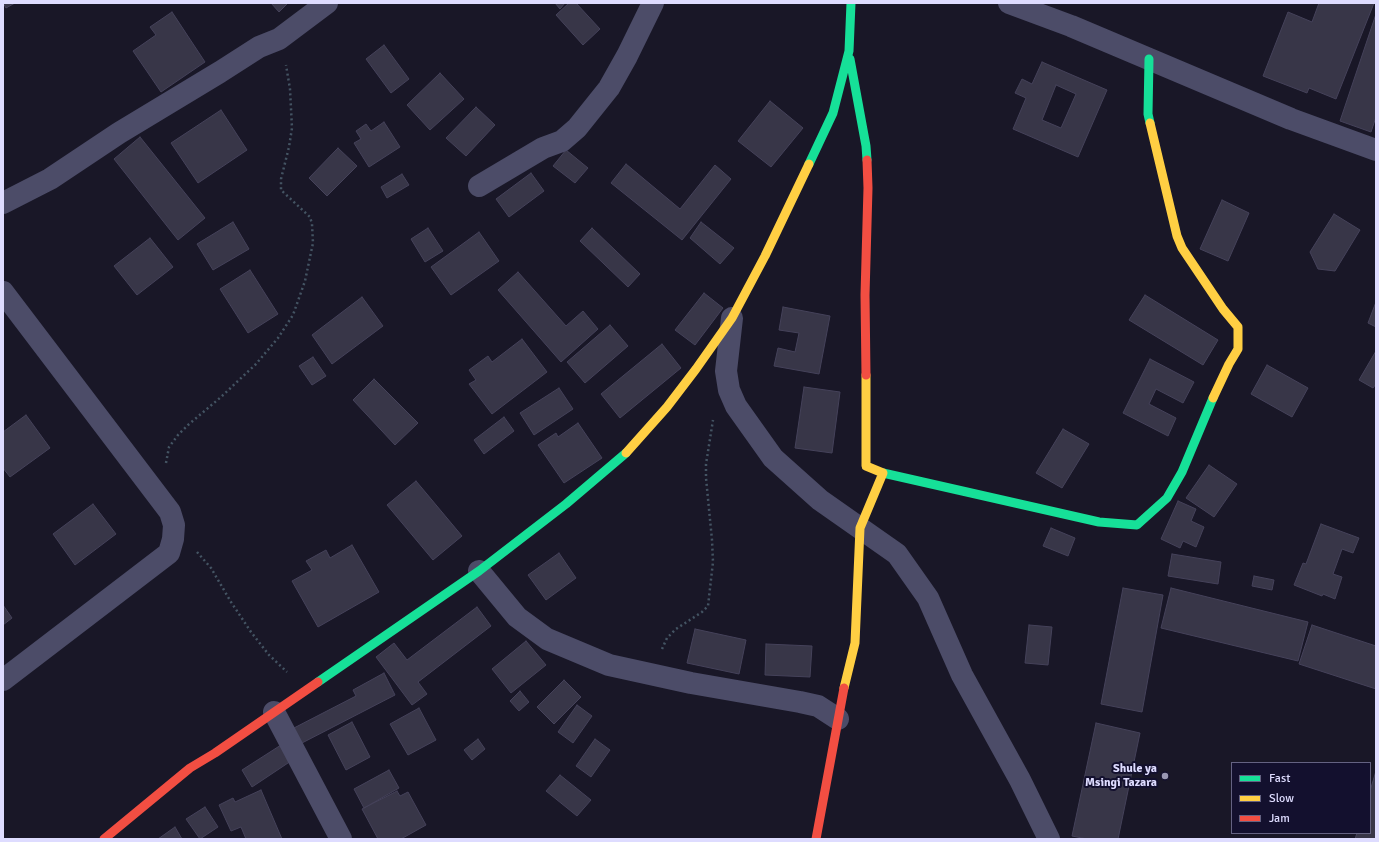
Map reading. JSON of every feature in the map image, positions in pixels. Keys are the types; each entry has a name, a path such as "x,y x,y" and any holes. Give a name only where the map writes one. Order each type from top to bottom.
{"street":[{"path":"3,203 50,179 119,132 259,47 279,39 327,3"},
{"path":"479,186 543,148 562,141 577,128 609,88 627,56 653,3"},
{"path":"104,839 190,768 215,753 479,571 566,504 625,454 667,407 732,318 765,256 833,114 849,51 851,3"},
{"path":"1009,3 1071,26 1291,119 1376,150"},
{"path":"849,51 867,153 867,253 865,295 868,426 866,466 882,473 1099,522 1137,525 1167,498 1182,472 1207,411 1229,364 1238,349 1239,335 1238,327 1223,310 1197,272 1182,248 1177,236 1168,190 1148,114 1149,59"},
{"path":"3,292 162,501 170,512 174,524 174,539 169,553 3,680"},
{"path":"732,318 726,371 730,390 736,406 773,458 820,500 897,554 928,598 962,675 1020,780 1049,839"},
{"path":"816,839 838,719 855,643 860,528 882,473"},
{"path":"479,571 517,617 546,639 610,665 691,684 806,703 818,706 838,719"},
{"path":"274,712 342,839"}],"path":[{"path":"162,501 165,472 170,447 188,425 256,364 278,338 293,315 305,281 313,243 312,224 310,217 281,190 280,179 289,146 292,128 290,89 287,68 279,39"},
{"path":"654,675 660,652 667,638 676,629 702,612 708,606 713,562 706,464 713,418"},
{"path":"174,539 194,549 211,568 251,632 269,655 306,690"}],"building":[{"path":"3,3 15,3 6,8"},
{"path":"271,3 288,3 279,12"},
{"path":"555,3 565,3 560,9"},
{"path":"569,3 576,3 600,29 583,45 556,15"},
{"path":"1319,3 1374,3 1336,99 1309,88 1307,93 1263,76 1288,12 1312,22"},
{"path":"172,12 205,62 161,92 133,51 156,35 150,27"},
{"path":"1376,14 1376,117 1371,132 1340,121"},
{"path":"384,45 409,79 391,93 366,59"},
{"path":"1042,62 1107,90 1078,157 1013,129 1026,98 1015,93 1022,79 1032,84","holes":["1056,85 1076,94 1061,128 1042,120"]},
{"path":"440,73 464,99 430,130 407,105"},
{"path":"770,101 803,128 771,167 738,141"},
{"path":"476,107 495,125 466,156 446,138"},
{"path":"221,110 247,150 198,183 171,143"},
{"path":"384,122 400,147 369,167 354,143 361,139 356,131 366,124 371,131"},
{"path":"140,137 205,218 178,240 114,159"},
{"path":"338,148 357,166 327,196 309,178"},
{"path":"566,150 588,168 575,183 553,166"},
{"path":"626,164 680,209 715,165 731,179 682,240 611,183"},
{"path":"531,173 544,191 509,217 496,199"},
{"path":"402,174 409,185 387,198 381,187"},
{"path":"1222,200 1249,213 1228,261 1200,249"},
{"path":"1334,214 1360,230 1335,271 1318,269 1310,252"},
{"path":"233,222 249,249 213,270 197,244"},
{"path":"701,222 734,248 720,264 690,238"},
{"path":"428,228 443,251 425,262 411,239"},
{"path":"592,228 640,274 628,287 580,241"},
{"path":"479,232 499,261 451,295 431,267"},
{"path":"150,238 173,267 137,295 114,266"},
{"path":"250,270 278,314 248,333 220,289"},
{"path":"518,272 566,326 583,311 598,329 561,362 498,290"},
{"path":"704,293 723,308 695,345 675,330"},
{"path":"1145,295 1218,340 1203,365 1129,320"},
{"path":"362,297 383,326 332,364 312,335"},
{"path":"1376,302 1376,327 1368,323"},
{"path":"783,307 830,316 819,374 774,366 778,348 795,352 799,333 779,330"},
{"path":"610,325 628,346 585,383 567,362"},
{"path":"522,339 547,372 492,414 469,384 476,380 469,370 488,356 492,362"},
{"path":"662,344 681,368 620,418 601,394"},
{"path":"1376,351 1376,384 1373,388 1359,380"},
{"path":"313,357 326,376 312,385 299,366"},
{"path":"1150,359 1194,382 1183,403 1156,389 1149,404 1176,418 1168,436 1123,413"},
{"path":"1267,365 1308,388 1292,417 1251,394"},
{"path":"374,379 418,423 395,445 353,400"},
{"path":"804,387 840,392 832,453 795,448"},
{"path":"559,388 573,409 534,435 520,413"},
{"path":"26,415 50,448 10,477 3,468 3,432"},
{"path":"504,417 514,431 484,454 474,440"},
{"path":"578,423 602,458 564,483 538,445 556,433 558,437"},
{"path":"1063,429 1089,444 1062,488 1036,473"},
{"path":"1209,465 1237,484 1214,517 1186,498"},
{"path":"416,481 462,536 433,560 387,505"},
{"path":"1178,501 1196,509 1191,521 1204,527 1196,547 1183,541 1180,548 1161,539"},
{"path":"93,504 116,534 75,565 53,534"},
{"path":"1321,524 1359,538 1353,553 1342,549 1333,574 1342,577 1335,599 1323,594 1322,596 1294,585 1303,563 1306,564"},
{"path":"1051,528 1075,538 1068,556 1043,546"},
{"path":"352,545 379,592 318,627 292,581 312,570 306,561 326,550 330,558"},
{"path":"559,553 576,578 546,600 528,575"},
{"path":"1172,554 1221,562 1218,584 1168,576"},
{"path":"1254,576 1274,580 1272,590 1252,586"},
{"path":"1123,588 1163,595 1142,712 1101,704"},
{"path":"1171,588 1308,622 1298,661 1161,628"},
{"path":"3,605 12,618 3,625"},
{"path":"477,607 491,626 418,682 427,694 412,705 376,657 394,643 407,660"},
{"path":"1029,625 1052,627 1048,665 1025,663"},
{"path":"1312,625 1376,646 1376,689 1299,664"},
{"path":"695,629 746,640 739,674 687,663"},
{"path":"526,641 546,665 511,693 492,669"},
{"path":"766,644 812,646 810,677 765,675"},
{"path":"384,673 395,695 300,744 292,729 356,696 353,690"},
{"path":"564,680 581,697 554,724 537,707"},
{"path":"520,691 529,702 519,711 510,701"},
{"path":"577,705 592,716 573,743 558,732"},
{"path":"419,708 436,740 408,755 390,724"},
{"path":"352,722 370,757 346,770 328,735"},
{"path":"1096,723 1140,733 1118,839 1087,839 1072,836"},
{"path":"478,739 485,749 472,760 464,750"},
{"path":"595,739 610,750 591,777 576,766"},
{"path":"281,745 291,761 252,787 242,770"},
{"path":"389,770 399,788 364,808 354,789"},
{"path":"1376,771 1376,839 1355,839 1357,834 1371,834 1371,788"},
{"path":"560,775 591,800 577,816 546,791"},
{"path":"261,790 282,839 246,839 241,827 231,831 219,805 233,798 235,802"},
{"path":"397,791 400,796 408,792 426,825 401,839 378,839 362,809"},
{"path":"205,807 218,827 200,839 186,819"},
{"path":"175,827 182,839 158,839"}],"traffic: fast":[{"path":"809,164 833,113 849,51 851,3"},
{"path":"850,59 866,146 867,160"},
{"path":"1149,59 1148,114 1150,123"},
{"path":"883,473 1099,522 1137,525 1167,498 1182,472 1213,398"},
{"path":"318,682 479,571 566,504 626,453"}],"traffic: slow":[{"path":"1150,123 1177,236 1182,248 1223,309 1238,327 1238,349 1213,398"},
{"path":"626,453 667,407 732,318 765,256 809,164"},
{"path":"844,688 855,643 860,528 883,473 866,466 866,375"}],"traffic: jam":[{"path":"866,375 865,295 868,188 867,160"},
{"path":"104,839 190,768 215,753 318,682"},
{"path":"816,839 844,688"}],"place":[{"name":"Shule ya Msingi Tazara","path":"1165,776"}]}
